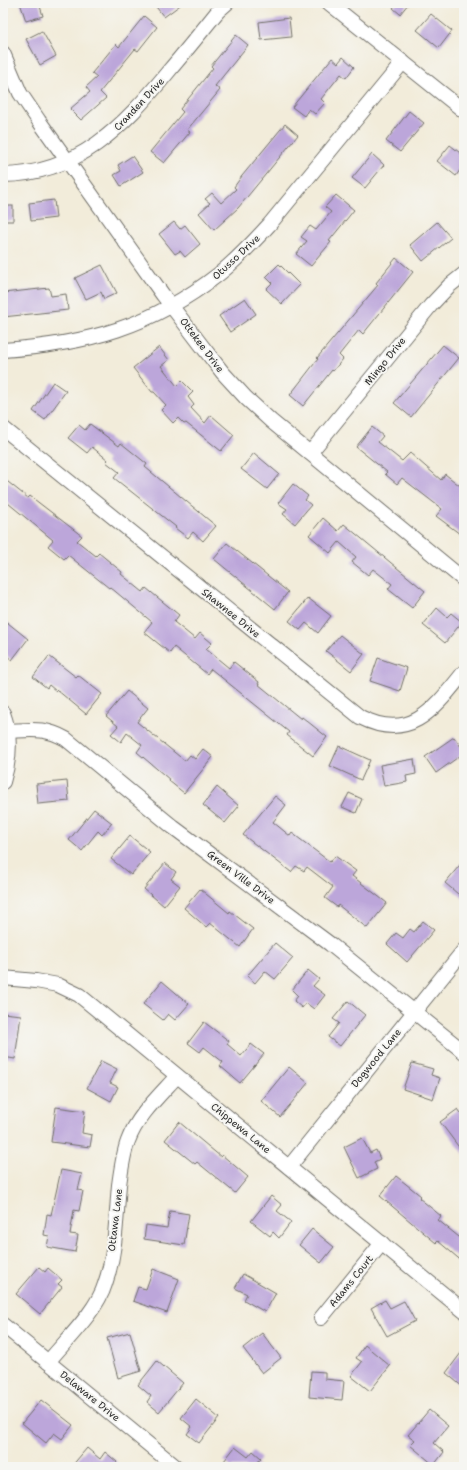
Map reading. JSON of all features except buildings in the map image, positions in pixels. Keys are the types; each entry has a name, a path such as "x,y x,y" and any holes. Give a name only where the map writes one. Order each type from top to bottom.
{"street":[{"path":"329,3 464,111"},
{"name":"Cranden Drive","path":"3,175 15,175 39,171 68,161 92,148 124,122 147,98 220,6"},
{"name":"Ottekee Drive","path":"3,53 20,93 39,121 172,306 223,373 246,398 271,421 464,580"},
{"name":"Otusso Drive","path":"3,350 66,344 91,338 124,328 172,306 193,293 220,273 246,250 269,225 403,62"},
{"name":"Mingo Drive","path":"310,452 431,305 448,286 464,274"},
{"name":"Shawnee Drive","path":"3,428 360,717 372,722 386,725 405,724 414,721 437,705 464,672"},
{"path":"3,714 8,731 9,749 8,766 3,782"},
{"name":"Green Ville Drive","path":"8,731 40,729 57,734 66,739 173,827 330,944 464,1052"},
{"name":"Dogwood Lane","path":"289,1167 464,950"},
{"name":"Chippewa Lane","path":"3,978 58,985 79,995 464,1311"},
{"name":"Ottawa Lane","path":"48,1362 88,1314 98,1300 105,1285 113,1243 121,1174 128,1141 136,1125 177,1076"},
{"name":"Adams Court","path":"321,1318 382,1243"},
{"name":"Delaware Drive","path":"3,1325 176,1467"}]}
